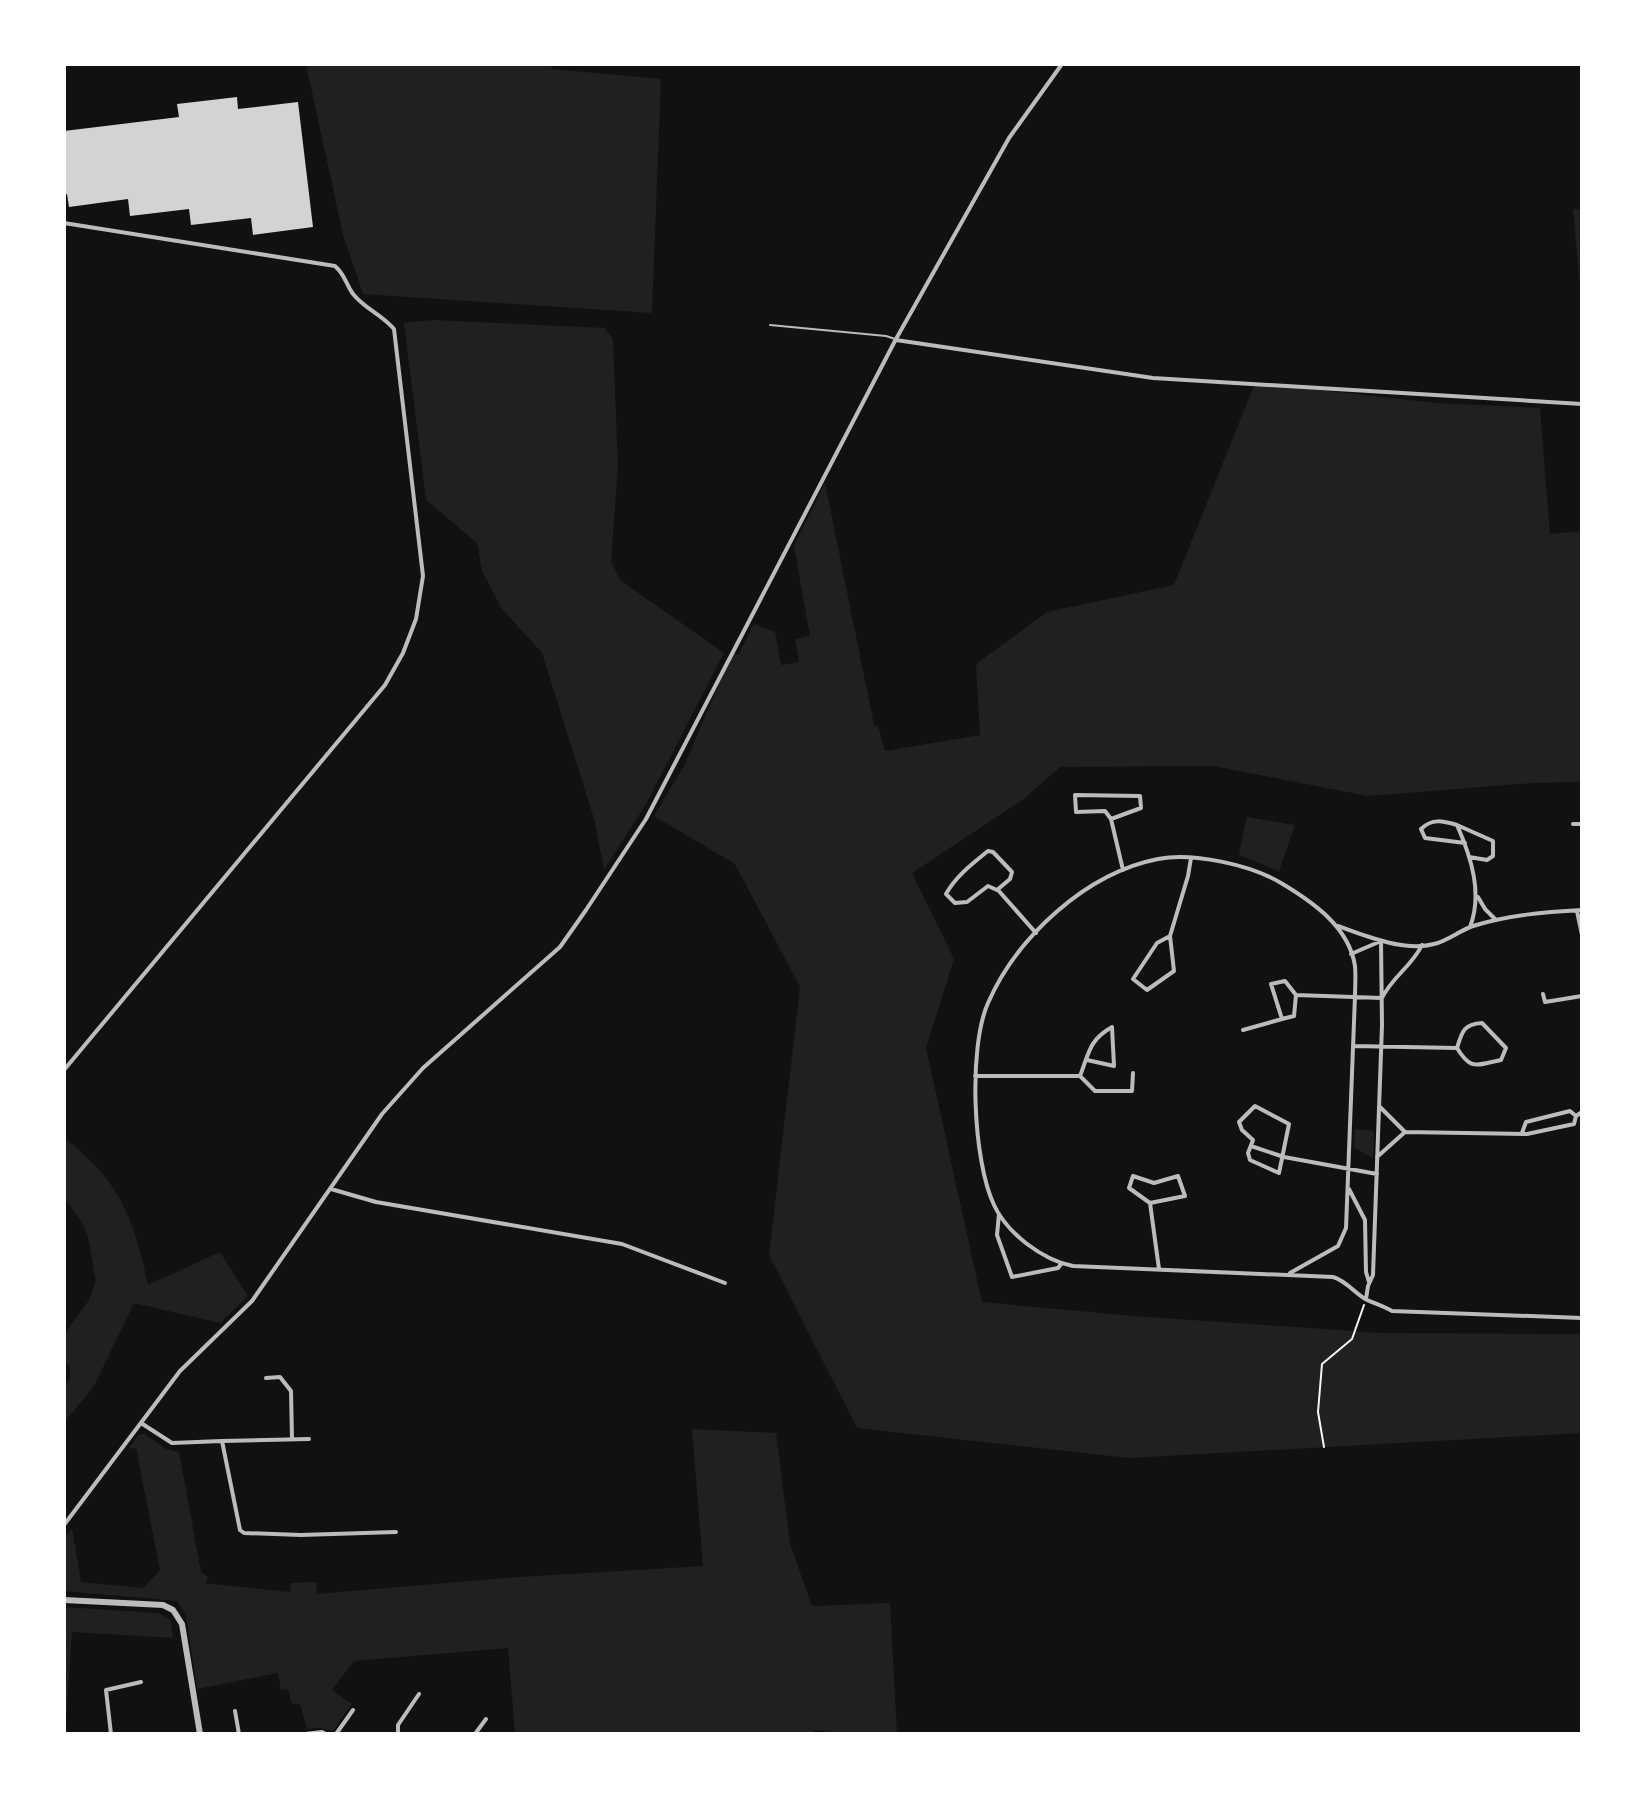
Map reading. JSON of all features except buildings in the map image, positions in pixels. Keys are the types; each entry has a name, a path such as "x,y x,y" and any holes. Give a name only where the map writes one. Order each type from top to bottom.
{"street":[{"path":"64,1525 180,1371 252,1301 382,1114 423,1068 560,947 586,910 646,819 896,339 1009,138 1062,64"},
{"path":"64,223 335,266 344,274 350,291 365,307 382,315 394,329 423,576 416,619 403,653 385,685 64,1070"},
{"path":"896,339 918,345 1153,378 1582,404"},
{"path":"1111,819 1141,808 1140,796 1075,795 1076,812 1105,811 1111,819 1123,870"},
{"path":"1465,843 1425,838 1421,829 1428,822 1441,820 1493,841 1493,856 1487,860 1469,857"},
{"path":"1573,824 1582,824"},
{"path":"1457,825 1465,843 1477,895 1496,920"},
{"path":"997,890 1010,879 1012,872 993,852 988,851 965,870 946,894 959,905 988,886 997,890 1036,933"},
{"path":"1290,1273 1338,1246 1346,1228 1355,996 1355,967 1351,954 1338,926 1273,878 1221,862 1191,858 1161,858 1123,870 1073,899 1036,933 1018,952 987,1006 978,1039 975,1076 977,1120 989,1192 999,1214 1014,1232 1033,1248 1061,1264 1290,1273 1342,1279 1366,1299 1392,1311 1582,1318"},
{"path":"1170,936 1157,943 1133,979 1147,990 1174,971 1170,936 1191,858"},
{"path":"1470,927 1477,895"},
{"path":"1338,926 1381,941 1422,945 1434,944 1470,927 1496,920 1580,910 1582,935"},
{"path":"1351,954 1381,941"},
{"path":"1366,1299 1373,1275 1381,1046 1381,941"},
{"path":"1382,998 1389,982 1415,959 1422,945"},
{"path":"1243,1030 1294,1016 1296,995 1285,981 1271,984 1282,1019"},
{"path":"1543,994 1545,1002 1582,996"},
{"path":"1296,995 1382,998"},
{"path":"1482,1023 1506,1048 1501,1060 1473,1066 1466,1063 1457,1048 1463,1028 1468,1024 1482,1023"},
{"path":"1080,1076 1096,1036 1112,1027 1114,1066 1087,1060"},
{"path":"1354,1046 1457,1048"},
{"path":"975,1076 1080,1076 1095,1091 1132,1091 1133,1073"},
{"path":"1378,1105 1405,1132"},
{"path":"1255,1106 1289,1124 1284,1157 1279,1173 1250,1160 1253,1140 1242,1130 1239,1122 1255,1106"},
{"path":"1522,1133 1526,1122 1570,1111 1576,1116"},
{"path":"1377,1157 1405,1132 1538,1133 1574,1124 1576,1116 1582,1112"},
{"path":"1250,1146 1284,1157 1377,1174"},
{"path":"1150,1203 1185,1196 1178,1176 1154,1183 1133,1176 1129,1188 1150,1203 1159,1269"},
{"path":"331,1189 376,1202 622,1244 725,1283"},
{"path":"1348,1189 1365,1220 1369,1282"},
{"path":"999,1214 997,1235 1012,1277 1058,1268 1061,1264"},
{"path":"266,1378 280,1377 291,1391 292,1439"},
{"path":"141,1423 172,1443 309,1439"},
{"path":"222,1441 237,1525 244,1533 396,1532"},
{"path":"64,1600 163,1605 173,1610 180,1618 200,1734"},
{"path":"111,1734 106,1690 141,1682"},
{"path":"398,1734 398,1725 419,1694"},
{"path":"336,1734 353,1710"},
{"path":"235,1711 239,1734"},
{"path":"475,1734 486,1719"},
{"path":"305,1734 326,1734"}],"lane":[{"path":"770,325 896,339"}],"path":[{"path":"1324,1447 1318,1412 1322,1364 1352,1339 1366,1299"}],"shaded area":[{"path":"306,64 551,64 552,69 661,79 652,313 363,294 343,235"},
{"path":"1573,209 1582,209 1582,308"},
{"path":"433,320 605,328 613,340 618,466 611,561 620,580 724,653 646,804 604,870 595,822 542,653 502,609 482,571 477,543 426,500 404,323"},
{"path":"1255,383 1436,403 1540,408 1550,534 1582,531 1582,782 1368,796 1213,766 1060,767 1025,798 912,873 954,959 926,1048 982,1302 1382,1333 1582,1334 1582,1433 1129,1458 857,1428 769,1255 800,987 735,864 654,816 684,766 733,651 738,655 754,624 775,632 781,665 799,662 795,639 810,636 794,546 825,483 874,725 878,726 885,751 980,735 976,664 1047,612 1174,585"},
{"path":"1247,817 1295,825 1279,871 1239,855"},
{"path":"1355,1129 1374,1131 1373,1158 1354,1148"},
{"path":"64,1138 99,1169 122,1202 137,1240 148,1285 220,1252 248,1296 220,1323 134,1303 94,1386 64,1423 64,1386 70,1379 70,1367 64,1361 64,1334 89,1300 96,1281 88,1236 64,1198"},
{"path":"692,1429 776,1433 790,1544 812,1606 890,1603 897,1734 814,1730 814,1734 515,1734 508,1648 354,1661 332,1690 352,1704 333,1731 307,1729 300,1704 292,1704 288,1689 281,1690 278,1673 197,1689 186,1615 177,1601 64,1591 64,1538 72,1528 81,1582 143,1588 160,1570 136,1448 129,1449 138,1435 145,1434 166,1449 179,1452 201,1572 208,1577 205,1583 290,1592 291,1583 316,1582 317,1594 504,1578 703,1566"},
{"path":"64,1607 158,1613 170,1620 173,1638 72,1632 65,1734"}]}
